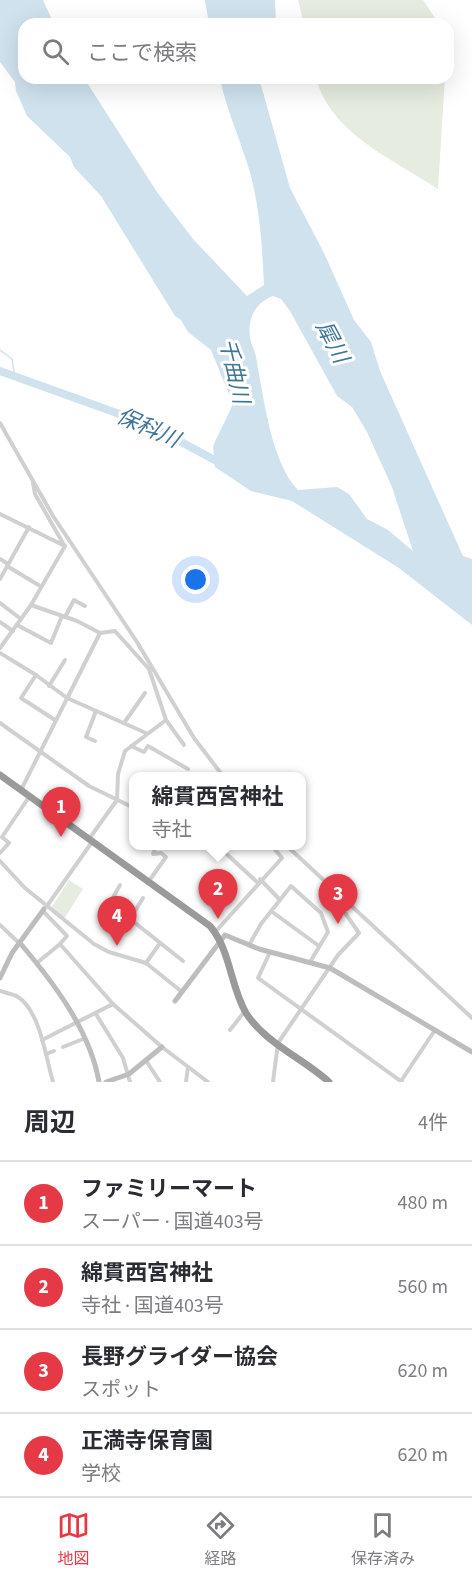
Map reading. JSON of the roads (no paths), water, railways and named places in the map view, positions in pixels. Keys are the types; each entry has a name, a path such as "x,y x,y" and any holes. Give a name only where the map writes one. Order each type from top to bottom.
{"highway":[{"path":"0,775 213,928 222,938 245,1011 278,1043 329,1082"}],"main road":[{"path":"0,978 20,943 44,909"},
{"path":"175,1001 222,938 330,968 472,1052"},
{"path":"20,943 37,963 77,1024 99,1082"},
{"path":"106,1082 129,1074 147,1062 162,1047"}],"street":[{"path":"0,423 33,483 194,738 219,772"},
{"path":"33,483 35,494 64,546"},
{"path":"0,514 64,546"},
{"path":"0,579 29,527"},
{"path":"0,648 31,605 64,546"},
{"path":"0,559 40,586"},
{"path":"16,626 51,643 74,600 85,606"},
{"path":"0,603 21,619"},
{"path":"31,605 100,633 115,631 150,668 166,720 184,745"},
{"path":"0,622 13,631"},
{"path":"21,790 100,633"},
{"path":"0,653 36,675 67,698 146,733"},
{"path":"49,686 65,660"},
{"path":"36,675 21,698 55,720"},
{"path":"124,723 145,693"},
{"path":"95,741 86,737 96,711"},
{"path":"44,909 117,800 120,763 131,746 166,720"},
{"path":"0,723 89,786 129,806"},
{"path":"131,746 144,753 148,746 188,769"},
{"path":"0,853 9,843 2,837 30,797"},
{"path":"149,881 166,857 161,853 153,855 155,850"},
{"path":"223,850 280,900"},
{"path":"213,928 282,858 275,850"},
{"path":"291,850 472,1018"},
{"path":"0,861 68,936 37,963"},
{"path":"273,1082 278,1043 330,968 359,933 319,876"},
{"path":"120,885 110,903 183,961"},
{"path":"249,945 291,886 321,913 328,933 310,962"},
{"path":"130,919 143,898"},
{"path":"44,909 94,944 110,952 146,963 182,992"},
{"path":"271,911 319,946"},
{"path":"0,925 20,943"},
{"path":"60,944 113,1004 162,1047 208,1082"},
{"path":"146,963 160,944"},
{"path":"270,952 258,978 402,1082 435,1029"},
{"path":"0,991 17,996 36,1023 53,1082"},
{"path":"42,1040 113,1004"},
{"path":"230,1030 245,1011"},
{"path":"96,1014 123,1058 130,1082"},
{"path":"63,1047 83,1039"},
{"path":"46,1054 54,1051"},
{"path":"147,1062 160,1082"},
{"path":"186,1082 188,1066"}],"water":[{"path":"0,0 43,0 51,18 18,18 18,84 88,84 157,192 193,239 247,296 264,285 260,225 252,180 222,84 261,84 290,188 324,253 354,320 371,342 380,371 463,556 472,559 472,625 399,568 292,501 251,491 215,467 213,446 233,404 211,350 188,332 181,320 175,316 101,196 74,167 70,157 27,116 16,91 15,82 0,62","holes":["273,296 281,299 337,396 352,407 367,432 392,487 413,551 388,530 367,519 349,494 337,487 298,490 288,477 274,444 269,425 250,327 254,312 265,300"]},
{"path":"205,0 275,0 276,18 208,18"}],"waterway":[{"path":"0,350 12,359 15,377"},
{"name":"保科川","path":"0,371 150,425 222,464"}],"place":[{"name":"ファミリーマート","path":"61,837"},
{"name":"綿貫西宮神社","path":"218,919"},
{"name":"長野グライダー協会","path":"338,924"},
{"name":"正満寺保育園","path":"117,946"}],"water label":[{"name":"犀川","path":"332,342"},
{"name":"千曲川","path":"234,371"}]}
